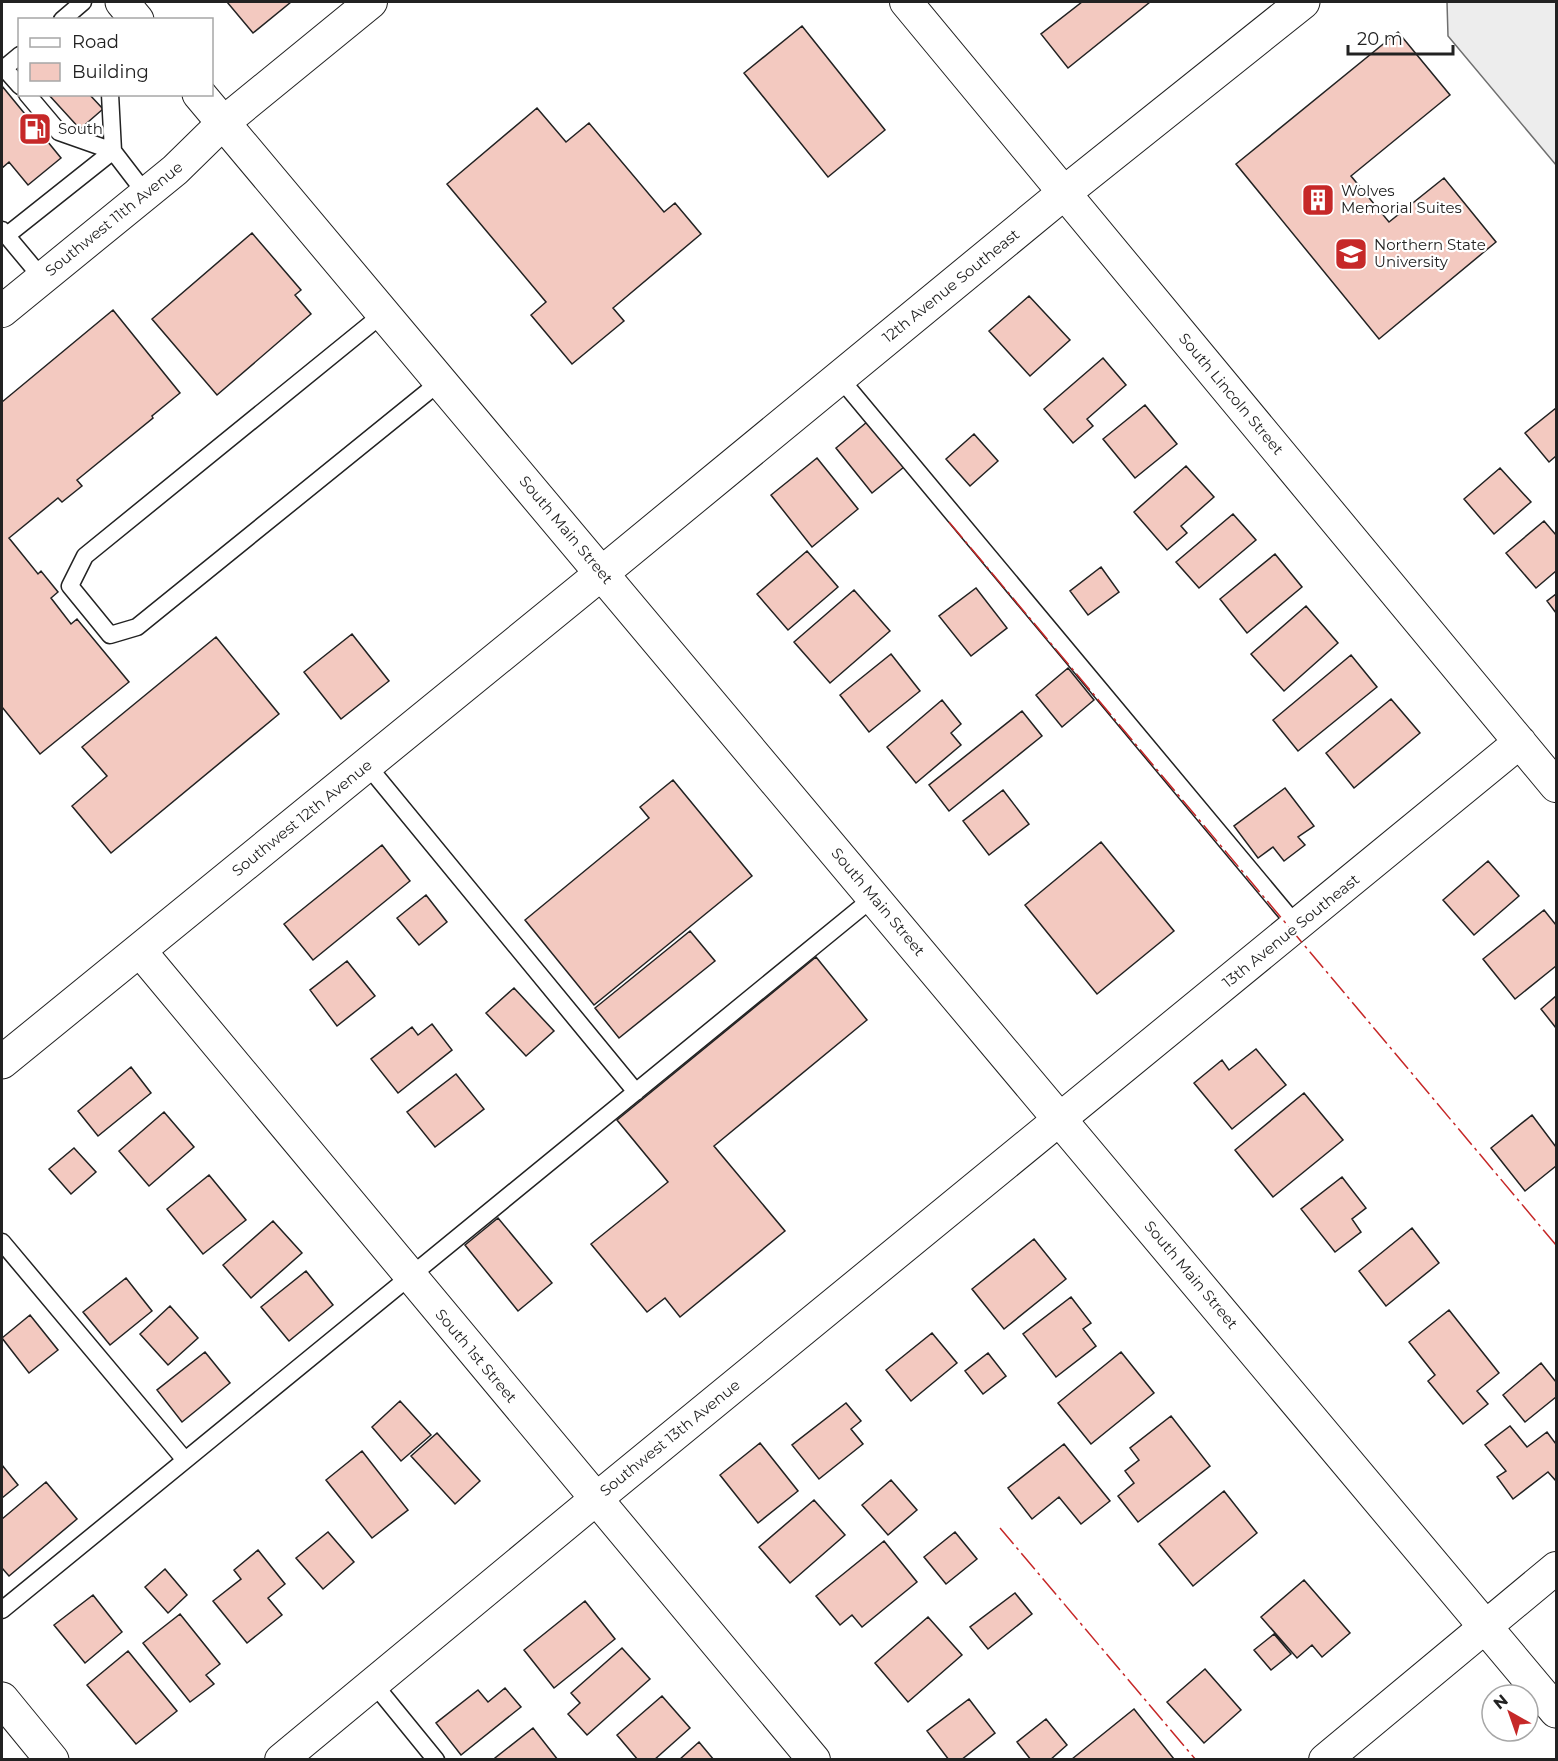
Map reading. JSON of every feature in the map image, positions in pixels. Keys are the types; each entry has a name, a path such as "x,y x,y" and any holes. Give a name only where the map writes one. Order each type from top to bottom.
{"street":[{"path":"122,2 135,18"},
{"name":"Southwest 11th Avenue","path":"2,311 175,170 223,123 371,2"},
{"name":"South Lincoln Street","path":"906,2 1557,786"},
{"name":"12th Avenue Southeast","path":"602,573 1298,3"},
{"name":"South Main Street","path":"201,96 1557,1711"},
{"name":"Southwest 12th Avenue","path":"2,1062 602,573"},
{"name":"13th Avenue Southeast","path":"1061,1119 1520,742"},
{"name":"South 1st Street","path":"140,951 814,1760"},
{"name":"Southwest 13th Avenue","path":"281,1760 1061,1119"},
{"path":"1325,1760 1557,1568"},
{"path":"2,1699 52,1760"}],"lane":[{"path":"64,18 83,2"},
{"path":"18,57 2,69 18,84"},
{"path":"29,96 59,132 113,151 146,194"},
{"path":"110,96 113,151"},
{"path":"42,278 4,233 113,151"},
{"path":"384,313 85,556 70,586 110,635 138,627 441,381"},
{"path":"839,377 1297,926"},
{"path":"367,765 636,1092"},
{"path":"2,1610 874,897"},
{"path":"2,1242 185,1460"},
{"path":"374,1684 436,1760"}],"shaded area":[{"path":"1447,2 1556,2 1556,165 1448,36"}],"building":[{"path":"227,2 291,2 253,33"},
{"path":"1082,2 1150,2 1068,68 1041,34"},
{"path":"802,26 885,130 828,177 744,73"},
{"name":"Wolves Memorial Suites","path":"1398,32 1450,95 1351,176 1389,222 1444,178 1496,242 1379,339 1236,164"},
{"path":"2,86 61,158 28,185 9,162 2,168"},
{"path":"50,96 91,96 103,109 80,129"},
{"path":"537,108 566,142 589,123 664,212 675,203 701,234 613,308 624,321 572,364 531,315 546,302 447,184"},
{"path":"252,233 301,290 295,295 311,314 217,395 152,319"},
{"path":"1029,296 1070,340 1030,376 989,331"},
{"path":"113,310 180,393 77,480 82,486 62,502 58,498 9,538 38,574 41,571 58,592 51,598 71,624 77,619 129,682 40,754 2,707 2,402"},
{"path":"1103,358 1126,385 1087,419 1093,426 1073,443 1044,409"},
{"path":"1145,405 1177,444 1135,478 1103,439"},
{"path":"1556,408 1556,456 1549,462 1525,433"},
{"path":"867,422 904,467 872,493 836,448"},
{"path":"974,434 998,461 970,486 946,459"},
{"path":"817,458 858,509 812,547 771,495"},
{"path":"1186,466 1214,497 1181,526 1187,533 1167,550 1134,512"},
{"path":"1500,468 1531,502 1494,534 1464,499"},
{"path":"1233,514 1256,540 1199,588 1176,562"},
{"path":"1544,521 1556,535 1556,571 1536,588 1506,553"},
{"path":"807,551 838,587 788,630 757,594"},
{"path":"1275,554 1302,587 1247,633 1220,599"},
{"path":"1101,567 1119,592 1088,615 1070,591"},
{"path":"976,588 1007,628 971,656 939,616"},
{"path":"854,590 890,631 830,683 794,642"},
{"path":"1556,594 1556,613 1547,601"},
{"path":"1306,606 1338,643 1284,691 1251,654"},
{"path":"352,634 389,681 341,719 304,672"},
{"path":"216,637 279,714 111,853 72,806 107,776 82,747"},
{"path":"891,654 920,691 869,732 840,695"},
{"path":"1351,655 1377,687 1298,751 1273,720"},
{"path":"1068,668 1094,700 1062,727 1036,695"},
{"path":"1391,699 1420,733 1354,788 1326,753"},
{"path":"942,700 961,724 951,733 961,745 916,783 887,747"},
{"path":"1022,711 1042,736 949,811 929,785"},
{"path":"673,780 752,876 594,1005 525,920 649,818 640,807"},
{"path":"1285,788 1314,826 1298,837 1305,845 1284,861 1273,847 1258,858 1234,826"},
{"path":"1003,790 1029,824 989,855 963,821"},
{"path":"1101,842 1174,931 1097,994 1025,905"},
{"path":"382,845 410,881 313,960 284,924"},
{"path":"1488,861 1519,896 1474,935 1443,900"},
{"path":"426,895 447,922 419,945 397,918"},
{"path":"1544,910 1556,925 1556,966 1515,999 1483,959"},
{"path":"690,931 715,961 619,1038 595,1008"},
{"path":"816,957 867,1020 714,1146 785,1231 680,1317 665,1298 647,1312 591,1244 668,1182 617,1120"},
{"path":"347,961 375,996 337,1026 310,990"},
{"path":"514,988 554,1031 526,1056 486,1013"},
{"path":"1556,996 1556,1028 1541,1009"},
{"path":"432,1024 452,1050 398,1093 371,1059 412,1027 418,1035"},
{"path":"1256,1049 1286,1085 1232,1129 1194,1083 1222,1060 1229,1070"},
{"path":"131,1067 151,1093 98,1136 78,1111"},
{"path":"456,1074 484,1109 435,1147 407,1112"},
{"path":"1304,1093 1343,1140 1273,1197 1235,1150"},
{"path":"164,1112 194,1147 149,1186 119,1151"},
{"path":"1532,1115 1556,1147 1556,1166 1525,1191 1491,1148"},
{"path":"74,1148 96,1172 71,1194 49,1169"},
{"path":"209,1175 246,1220 203,1254 167,1209"},
{"path":"1342,1177 1366,1208 1352,1219 1361,1232 1335,1252 1301,1209"},
{"path":"498,1218 552,1283 518,1311 465,1245"},
{"path":"273,1221 302,1253 251,1298 223,1265"},
{"path":"1412,1228 1439,1263 1386,1306 1359,1271"},
{"path":"1034,1239 1066,1279 1004,1329 972,1289"},
{"path":"306,1271 333,1305 289,1341 261,1307"},
{"path":"126,1278 152,1311 110,1345 83,1312"},
{"path":"1071,1297 1091,1323 1083,1329 1096,1346 1056,1377 1023,1334"},
{"path":"170,1306 198,1338 168,1365 140,1334"},
{"path":"1449,1310 1499,1373 1477,1391 1488,1404 1463,1424 1428,1381 1435,1375 1409,1342"},
{"path":"30,1315 58,1350 29,1373 2,1338"},
{"path":"932,1333 957,1363 911,1401 886,1370"},
{"path":"205,1352 230,1383 182,1422 157,1390"},
{"path":"1121,1352 1154,1393 1091,1444 1058,1403"},
{"path":"988,1353 1006,1376 983,1394 965,1371"},
{"path":"1541,1363 1556,1382 1556,1397 1525,1422 1503,1395"},
{"path":"400,1401 431,1435 401,1461 372,1427"},
{"path":"846,1403 861,1421 851,1429 863,1444 819,1479 792,1445"},
{"path":"1171,1416 1210,1466 1138,1522 1118,1496 1134,1483 1125,1471 1139,1460 1130,1448"},
{"path":"1510,1426 1527,1447 1547,1432 1556,1444 1556,1481 1548,1472 1513,1499 1497,1477 1506,1471 1485,1445"},
{"path":"437,1433 480,1481 455,1504 411,1456"},
{"path":"760,1443 798,1491 758,1523 720,1475"},
{"path":"1064,1444 1110,1501 1081,1524 1059,1497 1032,1519 1008,1488"},
{"path":"362,1451 408,1510 372,1538 326,1480"},
{"path":"2,1465 18,1485 2,1498"},
{"path":"891,1480 917,1510 888,1535 862,1505"},
{"path":"46,1482 77,1519 9,1576 2,1568 2,1519"},
{"path":"1224,1491 1257,1533 1193,1586 1159,1544"},
{"path":"814,1500 845,1535 790,1583 759,1547"},
{"path":"328,1532 354,1562 323,1589 296,1558"},
{"path":"955,1532 977,1559 946,1584 924,1557"},
{"path":"884,1541 917,1582 862,1627 852,1615 840,1625 816,1596"},
{"path":"258,1550 285,1584 268,1598 282,1615 247,1643 213,1601 241,1579 234,1570"},
{"path":"165,1569 187,1595 168,1613 145,1587"},
{"path":"1304,1580 1350,1633 1322,1657 1312,1645 1297,1658 1261,1617"},
{"path":"1015,1593 1032,1614 988,1649 970,1627"},
{"path":"93,1595 122,1632 85,1663 54,1625"},
{"path":"585,1601 615,1639 554,1688 524,1650"},
{"path":"180,1614 220,1664 206,1675 214,1684 190,1702 143,1643"},
{"path":"928,1617 962,1655 908,1702 875,1663"},
{"path":"1274,1634 1291,1654 1271,1670 1254,1650"},
{"path":"622,1648 650,1679 587,1735 568,1714 580,1703 571,1693"},
{"path":"128,1651 177,1711 136,1744 87,1685"},
{"path":"1205,1669 1241,1710 1204,1743 1167,1702"},
{"path":"505,1688 521,1707 461,1755 436,1723 478,1690 488,1702"},
{"path":"662,1696 690,1728 654,1760 638,1760 617,1735"},
{"path":"969,1699 995,1733 961,1760 949,1760 927,1731"},
{"path":"1134,1709 1174,1759 1072,1760 1072,1759"},
{"path":"1046,1719 1067,1745 1050,1760 1031,1760 1017,1742"},
{"path":"533,1728 558,1760 496,1760 495,1758"},
{"path":"699,1742 714,1760 679,1760"}],"power":[{"path":"949,522 1556,1245"},
{"path":"1000,1528 1196,1760"}],"place":[{"name":"South","path":"35,129"},
{"name":"Wolves Memorial Suites","path":"1318,200"},
{"name":"Northern State University","path":"1351,254"}]}
